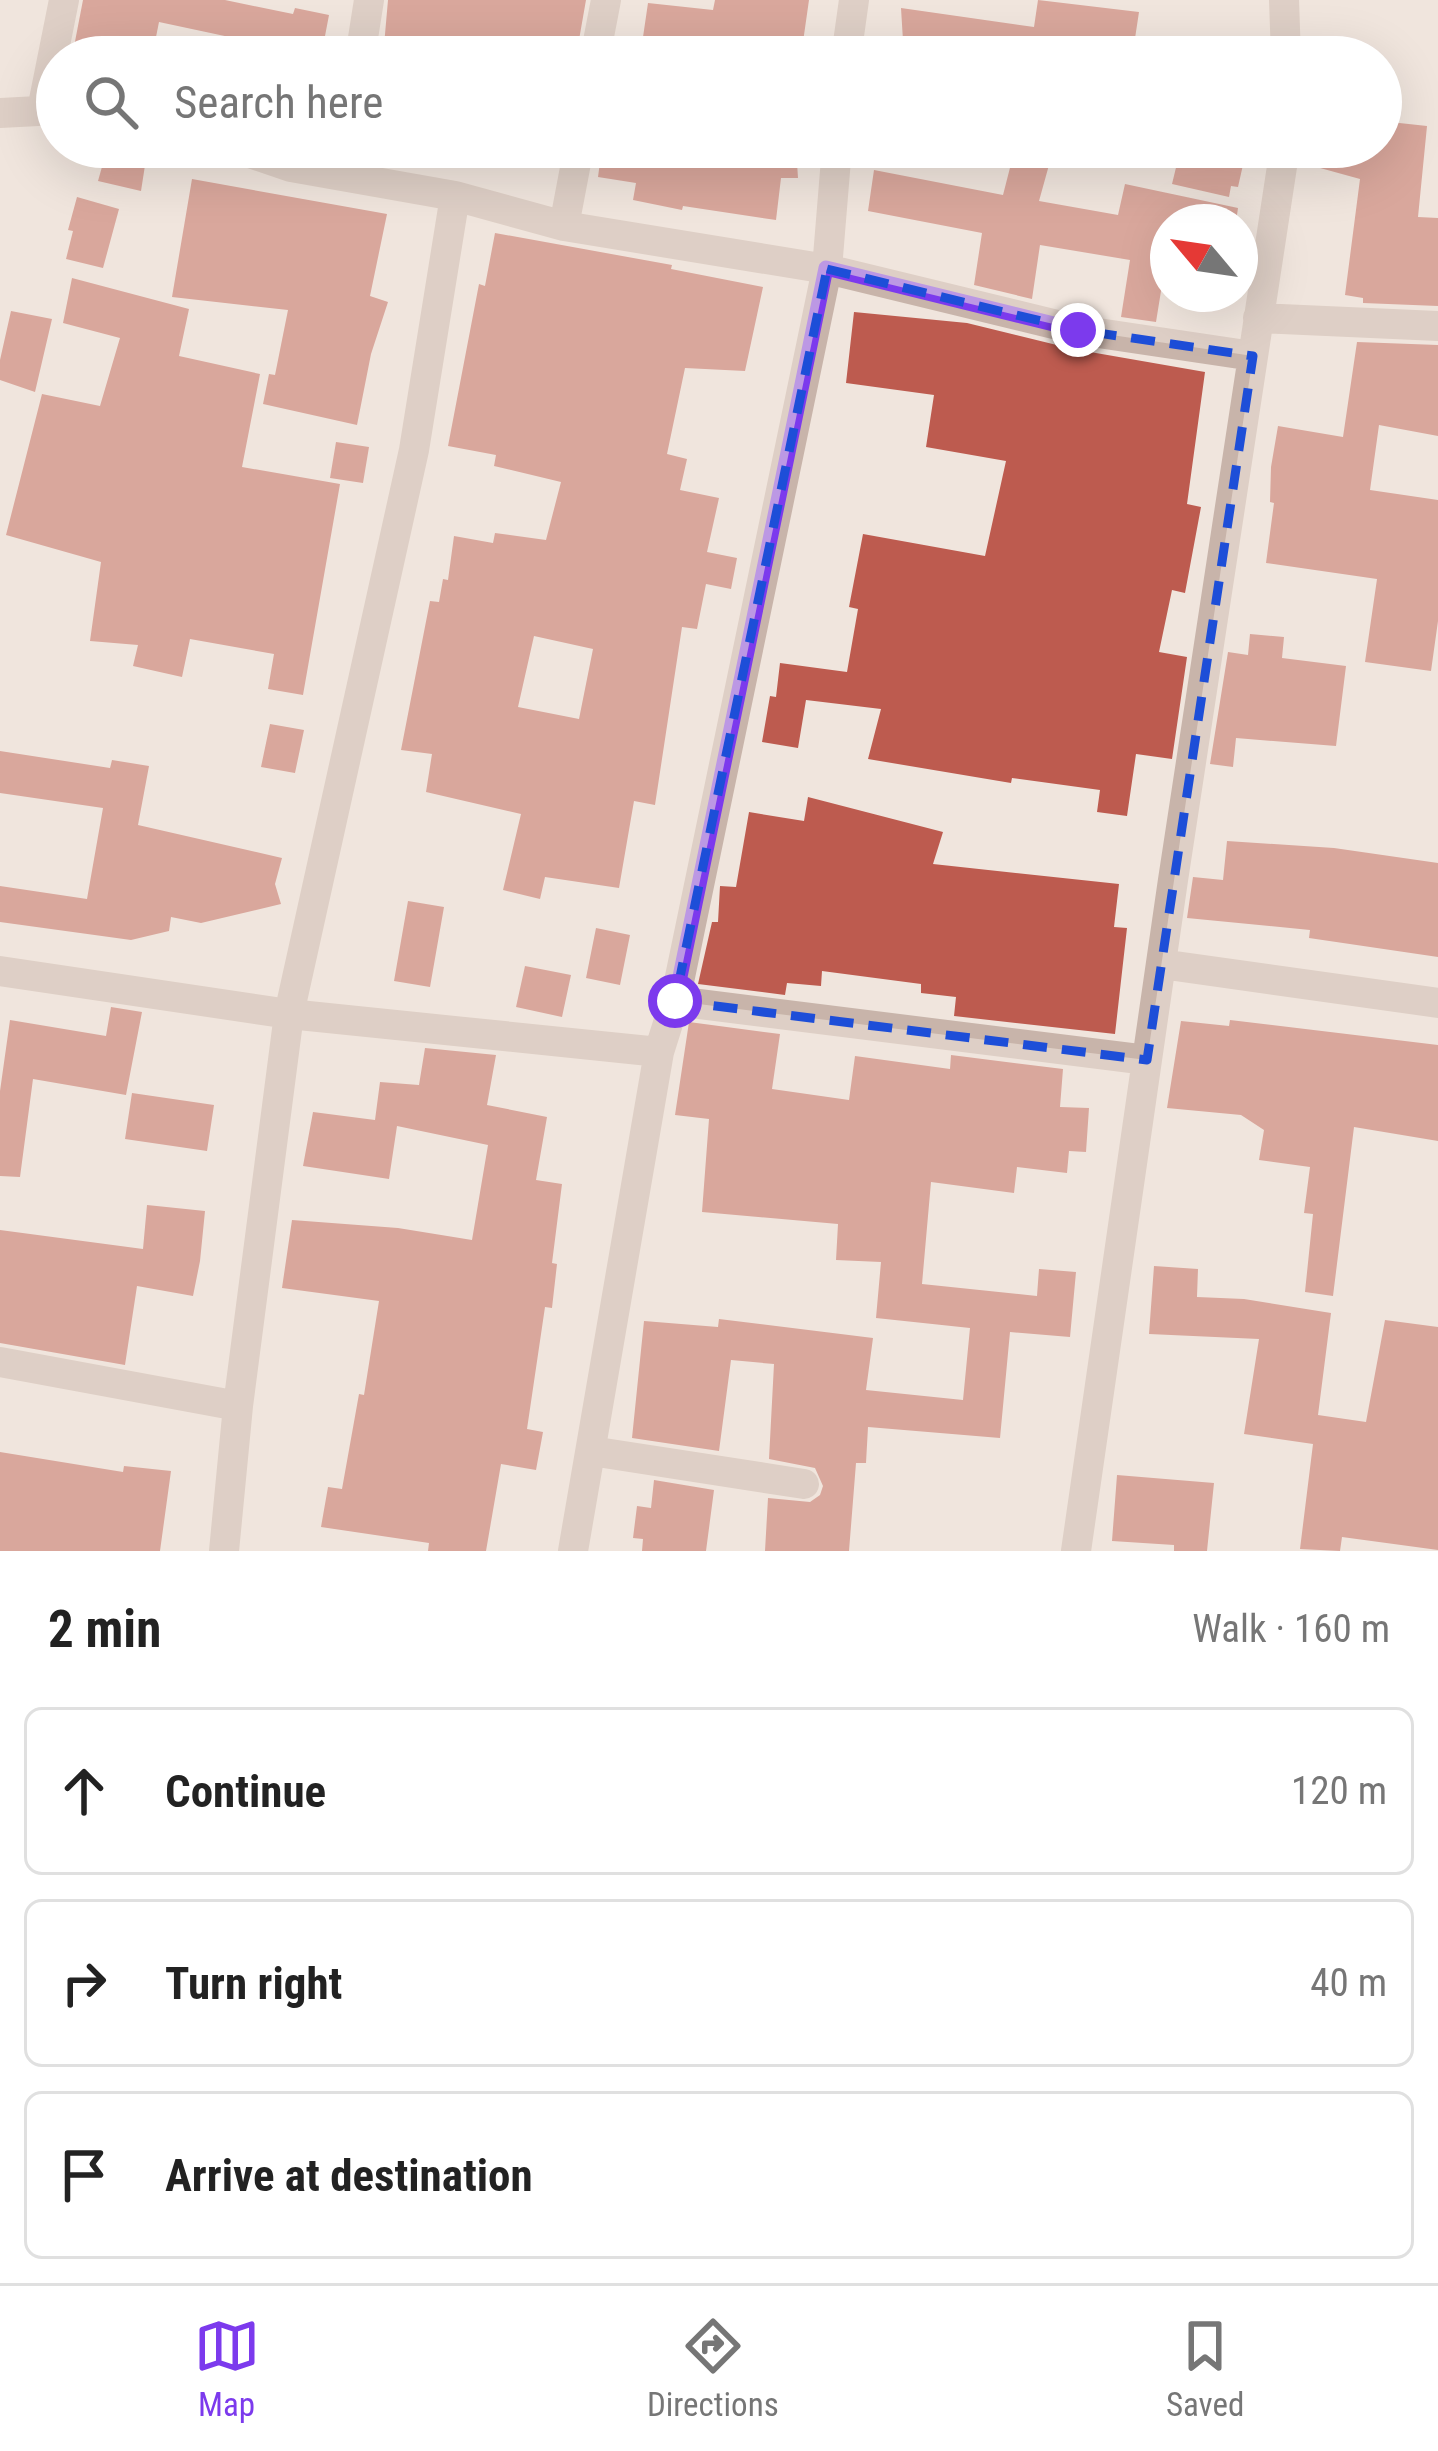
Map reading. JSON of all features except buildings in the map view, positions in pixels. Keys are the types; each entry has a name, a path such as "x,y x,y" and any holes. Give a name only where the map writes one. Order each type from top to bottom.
{"street":[{"path":"59,36 64,0"},
{"path":"363,36 368,0"},
{"path":"599,36 606,0"},
{"path":"849,36 854,0"},
{"path":"1284,0 1285,36"},
{"path":"0,112 36,111"},
{"path":"367,168 564,226 826,268 1078,330 1252,356"},
{"path":"564,226 575,168"},
{"path":"572,1551 658,1052 675,1001 826,268 835,168"},
{"path":"1076,1551 1282,168"},
{"path":"224,1551 289,1014 414,450 455,196"},
{"path":"1258,318 1438,326"},
{"path":"1161,964 1438,1003"},
{"path":"0,970 289,1014 658,1052"},
{"path":"675,1001 1147,1060"},
{"path":"0,1362 238,1406"},
{"path":"591,1451 804,1484"}],"highlighted area":[{"path":"827,269 1078,330 1253,356 1147,1060 675,1001"}],"route":[{"path":"675,1001 826,268 1078,330"}]}
